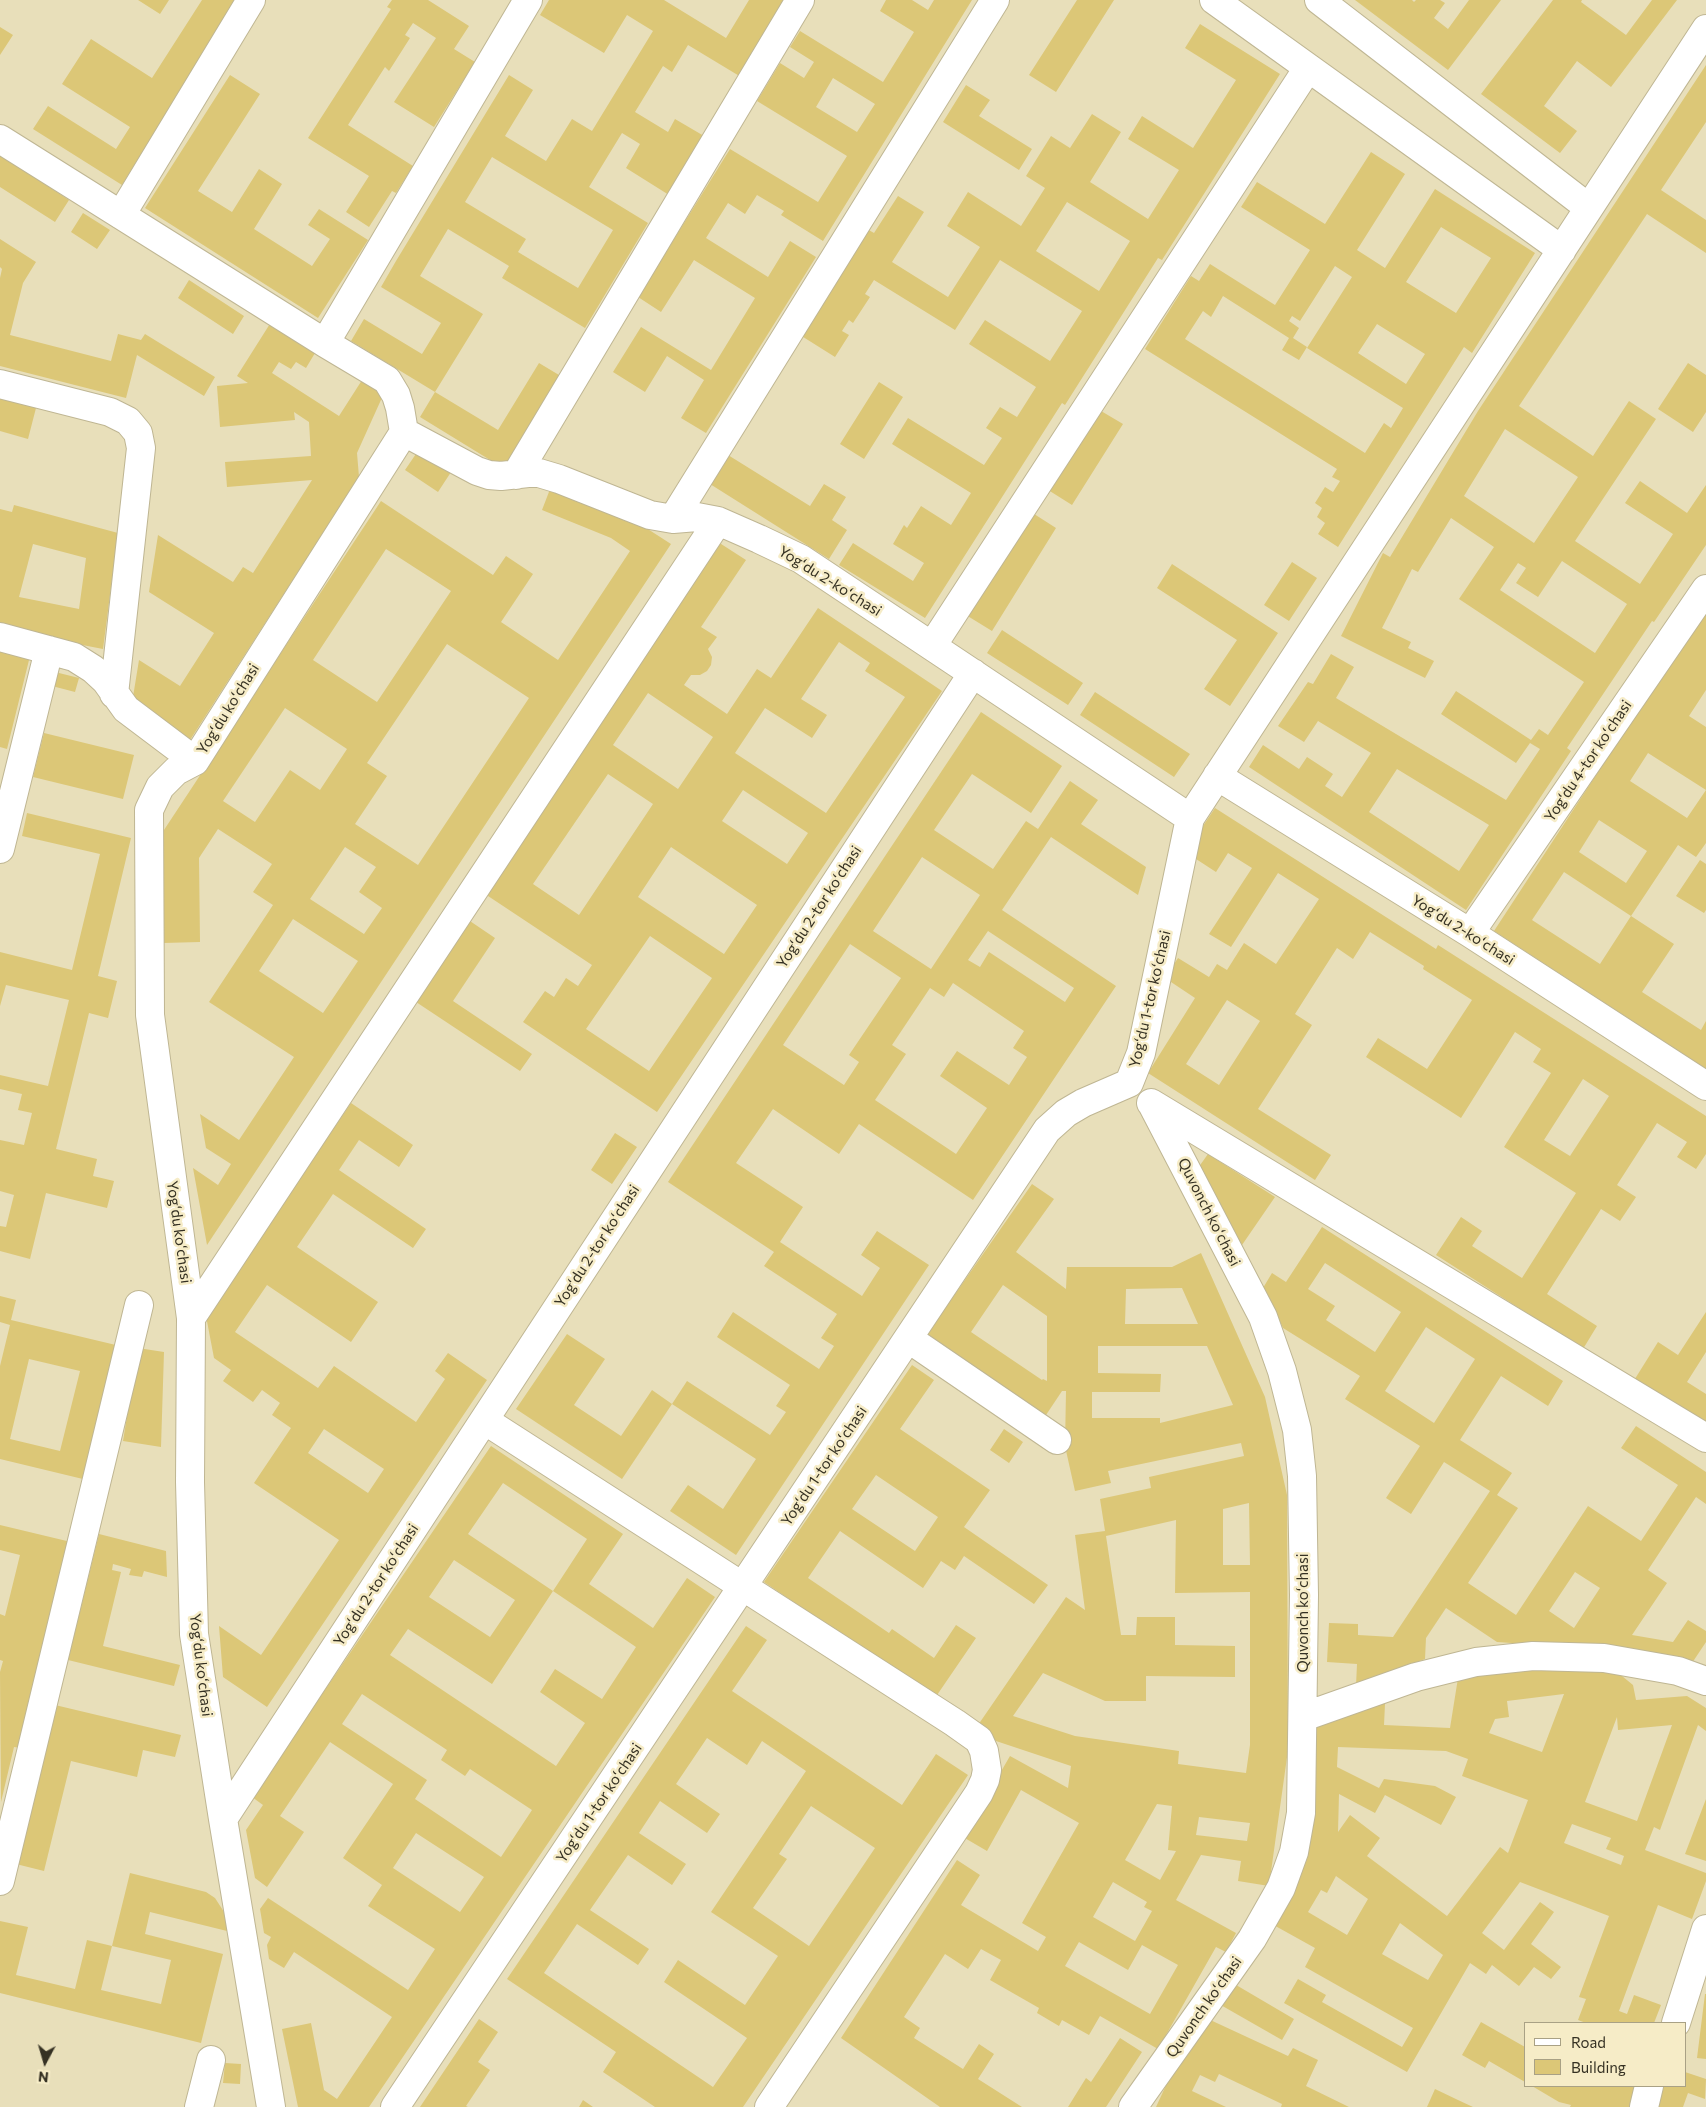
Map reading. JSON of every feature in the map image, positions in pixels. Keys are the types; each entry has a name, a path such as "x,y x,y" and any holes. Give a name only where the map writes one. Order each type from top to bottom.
{"street":[{"path":"121,215 250,0"},
{"path":"325,343 528,0"},
{"path":"516,475 800,0"},
{"path":"674,519 995,0"},
{"path":"1214,0 1562,250"},
{"path":"1319,0 1589,208"},
{"path":"1190,818 1706,29"},
{"path":"932,646 1308,68"},
{"path":"0,139 387,380 396,395 404,432"},
{"path":"0,384 110,412 128,420 138,434 142,448 114,694"},
{"name":"Yogʻdu 2-koʻchasi","path":"404,432 477,472 501,476 539,473 650,515 674,519 697,518 718,521 801,559 1190,818"},
{"name":"Yogʻdu koʻchasi","path":"271,2107 194,1634 190,1482 191,1318 150,1014 149,810 160,787 176,771 196,761 404,432"},
{"path":"191,1318 718,521"},
{"name":"Yogʻdu 4-tor koʻchasi","path":"1470,934 1706,589"},
{"path":"0,637 74,658 93,669 106,681 126,708 196,761"},
{"path":"0,850 49,650"},
{"name":"Yogʻdu 2-tor koʻchasi","path":"223,1819 973,673"},
{"name":"Yogʻdu 2-koʻchasi","path":"1217,776 1470,934 1706,1086"},
{"name":"Yogʻdu 1-tor koʻchasi","path":"395,2107 1048,1130 1066,1113 1083,1103 1129,1083 1141,1053 1190,818"},
{"path":"1129,1083 1152,1104 1706,1438"},
{"name":"Quvonch koʻchasi","path":"1133,2107 1252,1939 1281,1888 1294,1852 1302,1813 1304,1595 1302,1476 1293,1413 1282,1371 1263,1316 1152,1104"},
{"path":"0,1882 139,1305"},
{"path":"909,1339 1057,1440"},
{"path":"484,1420 955,1723 979,1740 987,1759 985,1780 978,1793 769,2107"},
{"path":"1303,1717 1416,1676 1476,1662 1533,1656 1604,1658 1678,1671 1706,1681"},
{"path":"1676,2022 1706,1929"},
{"path":"199,2107 211,2060"},
{"path":"1644,2107 1649,2087"}],"building":[{"path":"138,0 169,0 160,14"},
{"path":"202,0 236,0 122,185 33,129 48,106 116,149 130,127 62,84 91,39 152,78"},
{"path":"392,0 428,0 469,26 454,49 475,62 434,127 394,102 436,38 413,23 405,35 410,38 389,71 385,67 348,125 413,166 396,193 392,191 369,227 346,212 369,176 308,138 391,9 387,7"},
{"path":"549,0 664,0 726,38 749,0 788,0 741,77 688,45 672,72 663,66 635,112 668,132 675,119 704,136 669,195 626,168 640,144 622,133 589,187 648,223 585,328 502,278 509,266 448,229 420,276 483,314 435,392 351,341 364,319 422,354 441,323 381,287 396,261 509,75 533,90 505,136 546,161 572,119 592,131 653,31 627,15 604,53 540,15","holes":["492,157 613,230 578,288 518,252 526,239 465,202"]},
{"path":"886,0 912,0 928,10 934,0 972,0 823,241 781,215 784,211 757,195 745,214 728,203 706,238 768,277 790,241 816,257 706,433 681,418 704,380 667,356 645,392 613,372 641,327 711,370 755,298 694,260 661,312 638,297 730,149 818,202 847,156 757,101 780,63 804,78 814,62 790,47 800,31 883,82 914,32 880,11","holes":["833,78 875,104 857,132 816,107"]},
{"path":"1077,0 1114,0 1056,92 1029,75"},
{"path":"1355,0 1412,0 1414,2 1416,0 1440,0 1445,3 1434,18 1448,29 1469,0 1501,0 1448,70"},
{"path":"1553,0 1582,0 1581,2 1626,35 1652,0 1677,0 1611,87 1577,61 1544,106 1577,131 1560,153 1481,94"},
{"path":"1200,24 1280,74 1162,260 1158,258 1065,405 1062,403 925,618 839,565 853,543 913,581 924,563 893,544 904,525 907,528 921,506 951,525 971,493 892,444 908,418 984,465 1002,438 986,428 1000,407 1017,417 1036,387 969,344 985,320 1050,361 1082,311 1000,260 955,330 874,280 865,294 870,297 853,323 849,320 842,331 849,335 835,357 800,335 867,229 874,233 898,196 924,212 892,262 948,297 980,247 947,226 968,192 1021,226 1045,188 1026,176 1051,136 1070,148 1092,114 1121,132 1090,182 1148,219 1179,170 1128,139 1142,116 1193,148 1236,80 1185,48","holes":["1067,202 1130,241 1099,291 1036,251"]},
{"path":"0,27 13,35 0,55"},
{"path":"1706,65 1706,122 1661,190 1706,220 1706,253 1647,214 1519,406 1593,456 1629,401 1656,419 1575,541 1640,584 1673,534 1625,503 1640,481 1687,513 1706,485 1706,545 1654,622 1652,621 1567,748 1571,751 1466,910 1249,767 1263,745 1299,769 1307,757 1333,774 1325,786 1342,797 1371,753 1318,721 1304,742 1278,726 1308,682 1313,684 1331,654 1354,667 1336,698 1506,800 1540,749 1530,743 1516,763 1441,714 1456,691 1531,740 1539,729 1548,735 1584,682 1459,599 1494,547 1451,518 1418,572 1412,569 1382,628 1411,642 1408,648 1434,661 1425,678 1341,636 1383,553 1390,557 1478,411","holes":["1505,429 1578,477 1534,543 1464,496","1562,561 1627,604 1595,653 1500,590 1518,563 1526,568 1516,583 1538,597","1397,769 1489,825 1459,871 1369,812"]},
{"path":"230,75 260,94 198,191 232,212 259,169 282,184 254,229 312,266 330,239 308,225 319,209 368,240 318,318 145,208"},
{"path":"966,85 990,100 979,116 1032,149 1019,170 943,122"},
{"path":"0,151 27,169 25,171 69,200 55,222 0,187"},
{"path":"1371,152 1405,174 1357,250 1385,268 1435,189 1535,253 1472,353 1464,347 1338,547 1318,534 1325,523 1317,517 1322,508 1315,503 1325,487 1333,492 1340,481 1332,477 1337,469 1145,349 1191,276 1199,281 1210,264 1275,305 1310,250 1241,207 1257,182 1325,224","holes":["1441,227 1491,258 1456,313 1406,282","1335,266 1352,277 1307,348 1403,408 1391,428 1384,423 1365,453 1185,339 1203,311 1211,317 1223,296 1289,338 1282,350 1299,360 1307,347 1293,338 1299,328 1289,321 1292,316 1300,321","1377,324 1425,354 1406,384 1358,353"]},
{"path":"83,213 110,230 97,249 71,232"},
{"path":"0,239 36,262 23,283 10,335 111,361 118,334 141,340 145,334 215,377 204,396 137,355 126,398 0,366 0,278 2,269 0,267"},
{"path":"189,280 244,316 233,334 178,298"},
{"path":"273,319 318,348 306,368 296,362 291,369 279,362 272,373 339,416 364,377 385,391 357,453 359,477 190,740 132,703 139,660 180,686 214,633 149,592 158,535 233,582 243,567 253,573 312,480 227,487 225,462 311,456 309,422 294,412 295,420 220,427 217,386 248,383 237,376"},
{"path":"539,363 564,378 508,471 420,417 435,392 498,430"},
{"path":"1688,363 1706,375 1706,412 1693,432 1658,409"},
{"path":"879,382 903,397 864,459 840,444"},
{"path":"0,398 36,408 28,439 0,431"},
{"path":"1096,408 1123,424 1072,505 1045,488"},
{"path":"420,448 453,469 438,492 405,470"},
{"path":"728,455 810,506 824,484 846,497 832,520 847,530 829,559 710,484"},
{"path":"552,484 626,515 671,544 207,1245 193,1168 218,1185 231,1164 206,1148 200,1114 239,1140 294,1057 209,1002 273,905 253,892 272,864 218,829 199,858 200,942 163,943 162,833 381,501 493,575 506,556 533,574 501,622 558,660 630,551 611,538 542,510","holes":["386,549 451,591 377,702 313,660","447,644 529,698 418,865 355,824 387,776 367,763","285,708 347,749 320,790 290,770 255,822 223,801","345,847 376,867 359,892 382,908 364,934 310,899","293,919 358,961 323,1013 259,971"]},
{"path":"14,505 118,533 103,649 0,629 0,509 12,512","holes":["33,544 86,558 79,609 19,597"]},
{"path":"1031,512 1056,528 992,631 966,615"},
{"path":"718,542 746,560 701,627 717,637 708,649 712,657 711,665 707,671 700,675 691,675 684,685 727,714 757,669 771,678 818,608 942,691 657,1112 523,1022 545,991 554,997 566,978 578,986 592,965 482,892","holes":["839,642 870,663 865,671 905,697 826,813 735,753 765,708 812,738 827,715 801,699","648,693 713,737 678,789 613,745","608,774 653,804 579,915 533,884","743,790 808,833 787,864 722,821","671,847 757,905 724,954 638,897","650,936 712,978 649,1071 586,1029"]},
{"path":"1292,562 1317,578 1289,621 1264,605"},
{"path":"1172,564 1278,633 1230,706 1204,689 1237,640 1157,588"},
{"path":"1706,607 1706,690 1689,716 1706,727 1706,790 1706,843 1696,857 1678,845 1631,916 1674,944 1642,992 1701,1030 1706,1021 1706,1069 1494,931","holes":["1648,753 1706,790 1687,818 1630,781","1599,820 1647,851 1626,883 1579,852","1564,872 1631,916 1600,964 1532,920"]},
{"path":"1002,630 1083,683 1068,705 987,653"},
{"path":"0,649 30,656 7,749 0,747"},
{"path":"55,672 79,678 75,692 52,686"},
{"path":"1095,692 1190,754 1174,777 1080,715"},
{"path":"981,712 1062,766 1031,813 972,774 934,830 993,869 1026,821 1038,829 1070,781 1098,800 1081,824 1146,867 1138,895 1051,837 1002,910 1116,986 973,1200 859,1124 839,1154 773,1109 736,1163 803,1207 780,1242 862,1296 880,1268 861,1255 877,1231 929,1265 736,1555 670,1511 688,1485 723,1509 756,1459 672,1404 687,1381 770,1435 786,1412 776,1406 790,1385 717,1337 733,1312 819,1369 834,1346 821,1338 837,1314 764,1266 774,1252 668,1182","holes":["922,857 980,895 931,969 873,931","988,931 1074,988 1065,1002 989,952 980,967 968,960","850,944 901,978 849,1055 859,1062 844,1085 783,1045","953,983 1024,1031 1013,1048 1027,1057 1009,1085 957,1051 940,1076 987,1108 956,1154 875,1100 906,1054 892,1045 930,988 944,997"]},
{"path":"44,733 134,755 123,799 33,777"},
{"path":"1215,808 1436,949 1438,945 1706,1116 1706,1154 1696,1169 1677,1157 1687,1142 1657,1123 1617,1185 1636,1197 1620,1221 1601,1209 1547,1294 1597,1326 1583,1349 1436,1255 1461,1217 1482,1231 1472,1246 1522,1278 1576,1193 1504,1147 1551,1073 1533,1062 1541,1049 1515,1032 1461,1118 1366,1057 1378,1038 1427,1069 1472,1000 1423,969 1424,966 1370,932 1353,959 1337,948 1295,1014 1312,1025 1258,1109 1331,1155 1315,1180 1148,1073 1195,998 1165,978 1178,958 1209,977 1217,964 1227,970 1244,943 1276,964 1319,899 1278,873 1231,947 1209,934 1252,868 1228,853 1216,872 1196,859 1197,835","holes":["1227,1000 1260,1021 1219,1085 1186,1064","1583,1079 1609,1096 1570,1156 1544,1140"]},
{"path":"27,813 131,838 98,976 117,981 108,1018 89,1013 56,1149 97,1159 93,1176 114,1181 107,1208 46,1193 30,1259 0,1251 0,1226 6,1227 14,1195 0,1191 0,1140 24,1145 32,1113 18,1110 22,1094 0,1089 0,1075 48,1086 69,1000 6,985 0,1006 0,952 72,970 100,854 22,836"},
{"path":"1700,860 1706,864 1706,910 1704,913 1676,896"},
{"path":"464,917 495,938 453,1001 532,1054 520,1071 410,998"},
{"path":"351,1103 413,1145 399,1167 359,1140 339,1170 426,1229 413,1248 333,1194 297,1247 378,1302 351,1342 267,1285 235,1332 318,1388 334,1366 416,1422 445,1379 435,1371 448,1353 487,1380 267,1707 223,1677 219,1626 261,1655 339,1540 254,1483 291,1428 272,1415 280,1403 262,1390 253,1402 223,1381 231,1370 214,1358 206,1316","holes":["324,1429 384,1469 368,1493 308,1453"]},
{"path":"615,1133 637,1147 612,1184 591,1170"},
{"path":"1208,1154 1275,1197 1242,1245 1198,1168"},
{"path":"1032,1184 1054,1199 1016,1252 1066,1289 1067,1267 1172,1267 1201,1253 1265,1397 1287,1495 1288,1750 1269,1886 1238,1881 1241,1861 1201,1855 1176,1900 1236,1933 1226,1952 1216,1947 1158,2049 1100,2016 1089,2035 1062,2020 1059,2026 1037,2013 1039,2008 990,1980 1001,1960 981,1949 968,1969 945,1954 904,2017 920,2028 914,2038 963,2069 979,2044 994,2054 978,2079 1022,2107 940,2107 841,2038 957,1860 980,1875 961,1905 1038,1951 1046,1937 1022,1923 1079,1823 1021,1790 987,1851 963,1837 1010,1756 1068,1788 1071,1766 996,1741 976,1728 1066,1597 1085,1610 1075,1535 1105,1531 1100,1499 1151,1488 1149,1477 1244,1456 1241,1443 1108,1471 1111,1483 1075,1491 1065,1446 1066,1391 1062,1391 1044,1418 925,1337","holes":["1003,1285 1047,1316 1047,1381 1042,1380 971,1332","1182,1288 1198,1324 1125,1324 1126,1289","1098,1346 1207,1346 1233,1405 1160,1423 1160,1418 1092,1418 1092,1392 1160,1392 1161,1374 1098,1373","1249,1503 1250,1565 1223,1565 1223,1509","1176,1520 1175,1593 1250,1592 1250,1745 1246,1773 1178,1764 1179,1751 1075,1736 1013,1716 1043,1673 1105,1701 1146,1701 1146,1676 1235,1677 1235,1646 1175,1645 1175,1617 1137,1617 1136,1635 1121,1635 1106,1536","1157,1804 1172,1806 1168,1850 1176,1851 1160,1880 1125,1860","1199,1817 1250,1823 1247,1841 1196,1835","1113,1882 1147,1902 1144,1907 1152,1911 1135,1941 1093,1917","1079,1942 1128,1970 1142,1945 1178,1965 1150,2014 1065,1966"]},
{"path":"1322,1227 1563,1381 1548,1406 1501,1376 1460,1440 1512,1473 1497,1495 1518,1508 1468,1583 1516,1615 1588,1506 1641,1541 1678,1485 1621,1448 1636,1426 1706,1472 1706,1504 1696,1497 1648,1570 1667,1583 1632,1635 1673,1642 1688,1620 1706,1631 1706,1642 1690,1666 1599,1649 1497,1642 1446,1608 1426,1638 1425,1659 1356,1686 1357,1664 1327,1662 1329,1623 1358,1624 1358,1635 1393,1637 1490,1491 1444,1462 1411,1514 1386,1498 1420,1446 1345,1399 1360,1376 1283,1328 1263,1288 1272,1273 1286,1282","holes":["1325,1263 1401,1312 1375,1352 1326,1320 1335,1306 1308,1289","1426,1327 1475,1359 1434,1423 1385,1391","1575,1572 1600,1588 1574,1628 1549,1611"]},
{"path":"0,1296 16,1300 11,1320 120,1346 87,1480 0,1459 0,1366 10,1325 0,1322","holes":["29,1359 80,1371 60,1451 10,1439"]},
{"path":"1706,1312 1706,1352 1687,1382 1706,1394 1706,1428 1633,1382 1658,1342 1678,1355"},
{"path":"567,1334 605,1359 574,1405 621,1436 652,1390 672,1404 622,1479 516,1409"},
{"path":"138,1348 164,1352 161,1447 123,1441"},
{"path":"912,1365 934,1380 900,1429 990,1490 964,1527 1048,1585 1034,1604 964,1556 955,1570 941,1561 923,1588 840,1531 808,1578 889,1633 892,1629 934,1658 956,1625 976,1638 935,1698 764,1582","holes":["876,1475 938,1517 915,1551 852,1509"]},
{"path":"1004,1429 1023,1442 1009,1463 990,1450"},
{"path":"491,1446 623,1534 589,1584 653,1628 687,1578 715,1597 369,2107 298,2107 282,2029 311,2023 324,2090 337,2099 392,2017 294,1952 284,1968 269,1959 267,1945 271,1937 264,1933 260,1909 268,1898 408,1990 435,1949 368,1906 382,1885 343,1858 393,1784 330,1742 280,1816 304,1832 267,1887 255,1878 246,1830 263,1805 252,1797","holes":["503,1483 587,1539 553,1591 468,1534","454,1560 515,1600 490,1637 429,1597","553,1591 636,1647 602,1699 555,1669 540,1692 585,1723 556,1766 390,1655 408,1629 492,1684","362,1694 447,1750 441,1760 465,1776 470,1769 532,1810 501,1857 415,1799 427,1780 342,1724","416,1833 484,1877 460,1912 393,1868"]},
{"path":"0,1525 71,1542 21,1748 14,1747 1,1802 0,1672 3,1661 0,1660 0,1614 5,1616 20,1555 0,1550"},
{"path":"99,1534 166,1551 167,1577 144,1571 142,1577 129,1575 131,1569 113,1564 112,1570 121,1572 103,1646 180,1665 174,1686 68,1660"},
{"path":"746,1626 767,1640 732,1691 902,1805 936,1754 968,1775 743,2107 655,2107 603,2072 616,2052 507,1979","holes":["707,1738 747,1765 762,1741 806,1771 711,1912 778,1956 745,2005 678,1960 664,1982 747,2038 713,2087 544,1973 577,1924 638,1965 649,1949 590,1910 628,1855 672,1885 686,1864 639,1833 660,1801 707,1833 720,1814 676,1784","811,1806 875,1848 809,1946 753,1908 787,1859 779,1854"]},
{"path":"1584,1669 1622,1676 1633,1685 1636,1700 1687,1696 1706,1708 1706,1731 1698,1725 1660,1830 1654,1827 1645,1850 1706,1873 1706,1881 1692,1919 1658,1905 1619,2011 1627,2014 1634,1995 1661,2005 1654,2022 1583,2022 1578,2020 1586,1999 1579,1997 1609,1916 1520,1882 1482,1933 1504,1950 1540,1902 1554,1912 1531,1944 1561,1967 1551,1979 1534,1967 1519,1986 1492,1965 1486,1974 1470,1963 1407,2072 1284,2003 1298,1979 1326,1995 1322,2002 1402,2047 1413,2028 1305,1967 1315,1948 1270,1923 1307,1860 1311,1766 1309,1721 1377,1698 1385,1704 1384,1725 1450,1728 1458,1678 1503,1671","holes":["1564,1694 1542,1752 1489,1733 1495,1719 1509,1717 1507,1701","1617,1717 1618,1730 1672,1725 1637,1821 1585,1802","1338,1747 1446,1751 1468,1759 1462,1776 1528,1800 1508,1853 1500,1847 1447,1916 1367,1856 1380,1838 1350,1815 1338,1832 1339,1794 1375,1813 1385,1795 1441,1825 1456,1797 1435,1786 1384,1779 1379,1788 1337,1767","1572,1824 1611,1838 1606,1849 1624,1856 1621,1865 1564,1843","1336,1876 1368,1899 1347,1935 1308,1912 1321,1890 1327,1893","1400,1923 1443,1955 1428,1980 1382,1954"]},
{"path":"55,1705 181,1735 175,1757 143,1750 137,1777 71,1761 44,1871 16,1864"},
{"path":"1706,1799 1706,1861 1685,1854"},
{"path":"130,1873 206,1892 215,1898 226,1915 227,1931 150,1912 145,1934 223,1954 201,2043 0,1993 0,1921 28,1927 16,1975 75,1989 87,1940 112,1946","holes":["112,1946 171,1960 161,2004 101,1990"]},
{"path":"1231,1982 1294,2019 1282,2040 1219,2004"},
{"path":"1706,1994 1706,2059 1697,2058"},
{"path":"1206,2018 1288,2056 1293,2048 1318,2060 1306,2086 1349,2107 1281,2107 1282,2104 1219,2074 1215,2082 1200,2075 1192,2091 1226,2107 1156,2107 1187,2040"},
{"path":"479,2019 498,2032 478,2062 490,2070 466,2106 468,2107 420,2107"},
{"path":"1481,2022 1524,2046 1524,2081 1489,2061 1485,2068 1462,2055"},
{"path":"1120,2038 1142,2052 1106,2107 1068,2107 1086,2078 1091,2082"},
{"path":"225,2063 241,2064 240,2084 223,2083"},
{"path":"1686,2072 1706,2079 1705,2099 1688,2093 1683,2107 1653,2107 1660,2087 1686,2087"},
{"path":"1534,2087 1641,2087 1639,2107 1570,2107 1571,2105 1559,2102"},
{"path":"1435,2089 1458,2100 1473,2107 1427,2107"},
{"path":"583,2100 593,2107 579,2107"}]}
